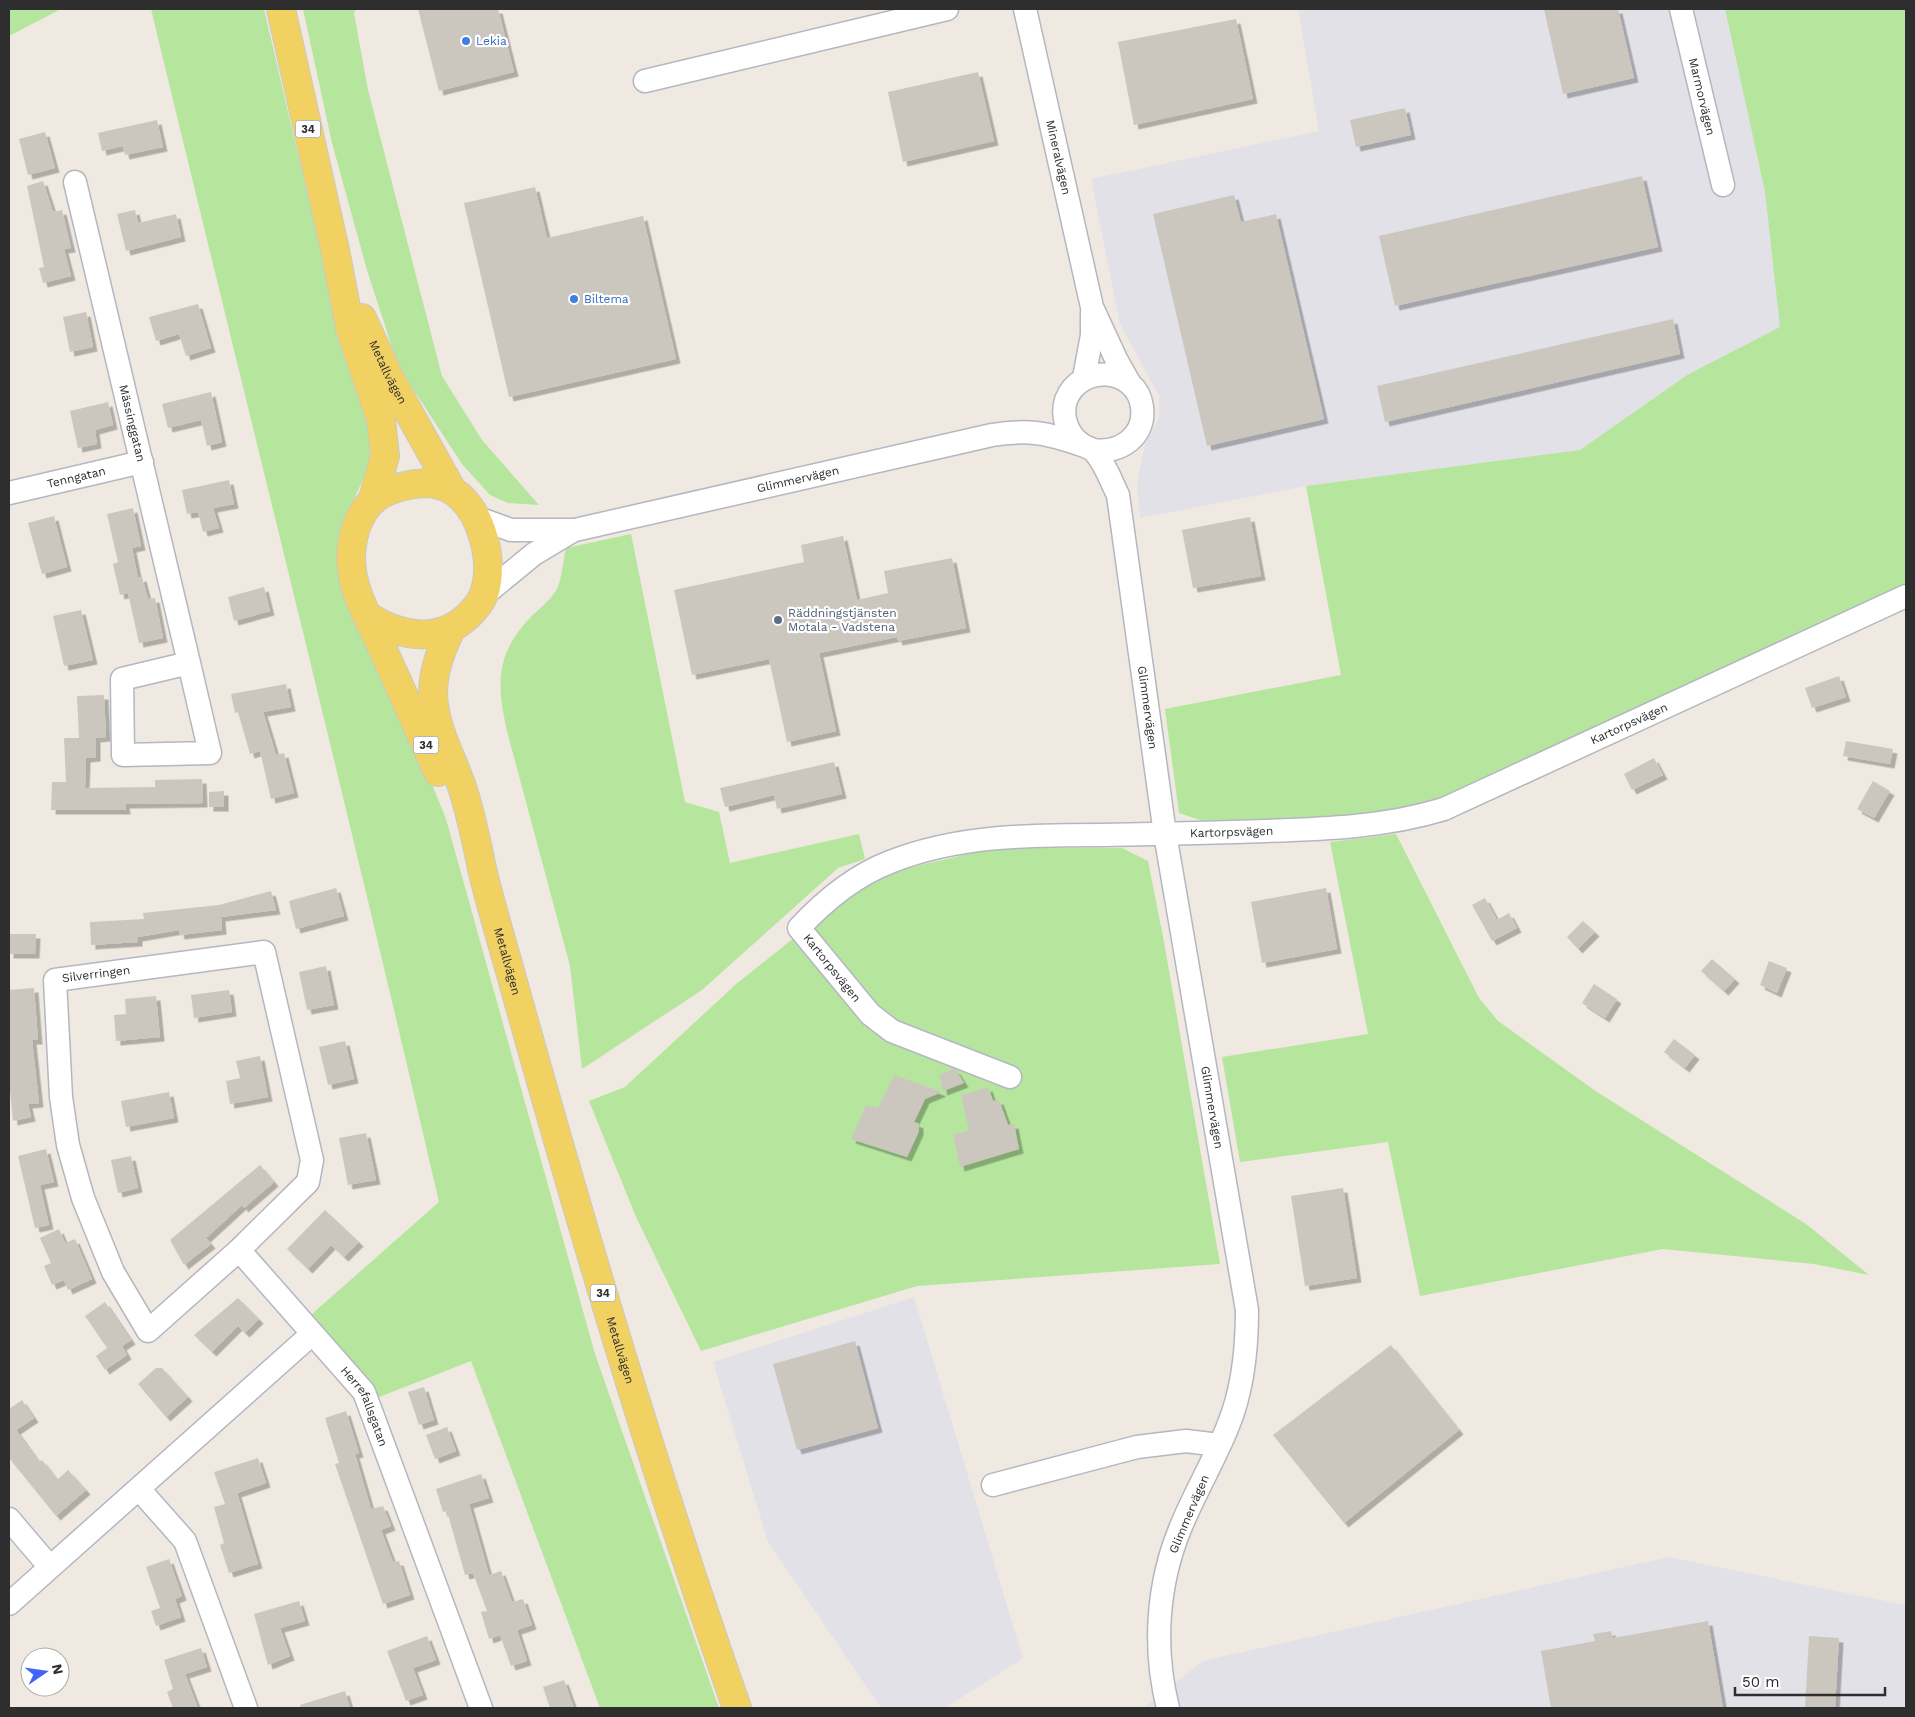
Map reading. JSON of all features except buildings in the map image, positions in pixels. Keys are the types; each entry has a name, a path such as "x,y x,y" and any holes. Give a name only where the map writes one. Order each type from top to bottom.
{"main road":[{"name":"Metallvägen","path":"281,9 335,250 350,328 379,413 384,435 385,456 373,498"},
{"name":"Metallvägen","path":"335,250 363,320 389,377 452,490"},
{"path":"373,498 386,491 411,484 426,483 452,490"},
{"name":"34","path":"373,498 355,528 351,544 354,581 369,617 396,630 430,635 451,629 471,612 484,595 487,564 485,547 475,517 462,499 452,490"},
{"name":"Metallvägen","path":"369,617 483,873"},
{"name":"Metallvägen","path":"451,629 441,650 436,667 433,688 434,706 445,743 463,788 474,828 483,873 618,1343 671,1514 737,1708"}],"street":[{"path":"646,81 865,18 948,9"},
{"name":"Mineralvägen","path":"1025,9 1092,307 1130,384"},
{"name":"Marmorvägen","path":"1681,9 1723,185"},
{"name":"Mässinggatan","path":"75,182 142,462 189,663 210,753 123,755 122,679 189,663"},
{"name":"Mineralvägen","path":"1084,378 1092,335 1092,307"},
{"path":"1084,378 1103,373 1117,376 1130,384"},
{"name":"Glimmervägen","path":"1084,378 1070,392 1066,401 1065,421 1074,438 1088,448 1105,467 1118,495"},
{"name":"Glimmervägen","path":"1021,430 1056,436 1088,448 1110,451 1125,445 1136,433 1142,418 1140,399 1130,384"},
{"name":"Glimmervägen","path":"475,517 511,530 575,530 878,460 1021,430 1049,414 1066,401"},
{"name":"Glimmervägen","path":"1125,445 1118,495 1165,834 1246,1310 1245,1352 1240,1382 1228,1425 1180,1529 1168,1563 1161,1600 1160,1665 1168,1708"},
{"name":"Tenngatan","path":"9,493 142,462"},
{"name":"Glimmervägen","path":"484,595 534,554 575,530"},
{"name":"Kartorpsvägen","path":"1010,1077 892,1031 870,1014 799,928 818,907 850,882 890,861 938,847 1003,836 1165,834 1352,828 1403,820 1444,809 1906,596"},
{"name":"Silverringen","path":"264,952 312,1160 308,1182 239,1250 148,1330 113,1272 83,1198 68,1145 61,1097 55,980 264,952"},
{"path":"9,1604 49,1566 139,1490 312,1334 239,1250"},
{"name":"Herrefallsgatan","path":"312,1334 364,1392 481,1708"},
{"path":"993,1486 1137,1447 1186,1441 1219,1445"},
{"path":"139,1490 185,1541 246,1708"},
{"path":"9,1518 49,1566"}],"shaded area":[{"path":"1298,9 1725,9 1765,192 1781,327 1687,375 1580,450 1306,486 1140,518 1137,482 1145,445 1159,418 1159,396 1120,324 1091,179 1319,131"},
{"path":"914,1297 1023,1658 945,1708 881,1708 768,1542 713,1362"},
{"path":"1668,1557 1906,1605 1906,1708 1143,1708 1203,1661"}],"green space":[{"path":"9,9 61,9 9,36"},
{"path":"151,9 264,9 329,287 374,432 371,462 343,523 338,551 446,819 595,1354 719,1708 600,1708 471,1361 374,1399 304,1321 439,1202 333,755"},
{"path":"303,9 356,9 354,13 368,90 442,376 482,440 539,505 508,503 490,495 462,464 398,366 367,270 332,143"},
{"path":"1725,9 1906,9 1906,594 1403,825 1242,834 1179,813 1165,709 1341,675 1306,486 1580,450 1687,375 1780,327 1765,192"},
{"path":"631,534 685,802 719,812 730,863 859,834 865,859 838,868 702,990 582,1069 570,966 507,731 501,700 501,672 509,646 517,633 557,589 566,548"},
{"path":"1396,834 1479,998 1498,1021 1597,1092 1806,1224 1869,1275 1814,1264 1663,1249 1420,1296 1388,1142 1240,1162 1222,1057 1368,1034 1330,842"},
{"path":"994,848 1122,848 1148,861 1164,942 1220,1264 917,1286 701,1351 636,1217 589,1101 625,1087 735,985 805,929 882,874"}],"place":[{"name":"Lekia","path":"466,41"},
{"name":"Biltema","path":"574,299"},
{"name":"Räddningstjänsten Motala - Vadstena","path":"778,620"}]}
